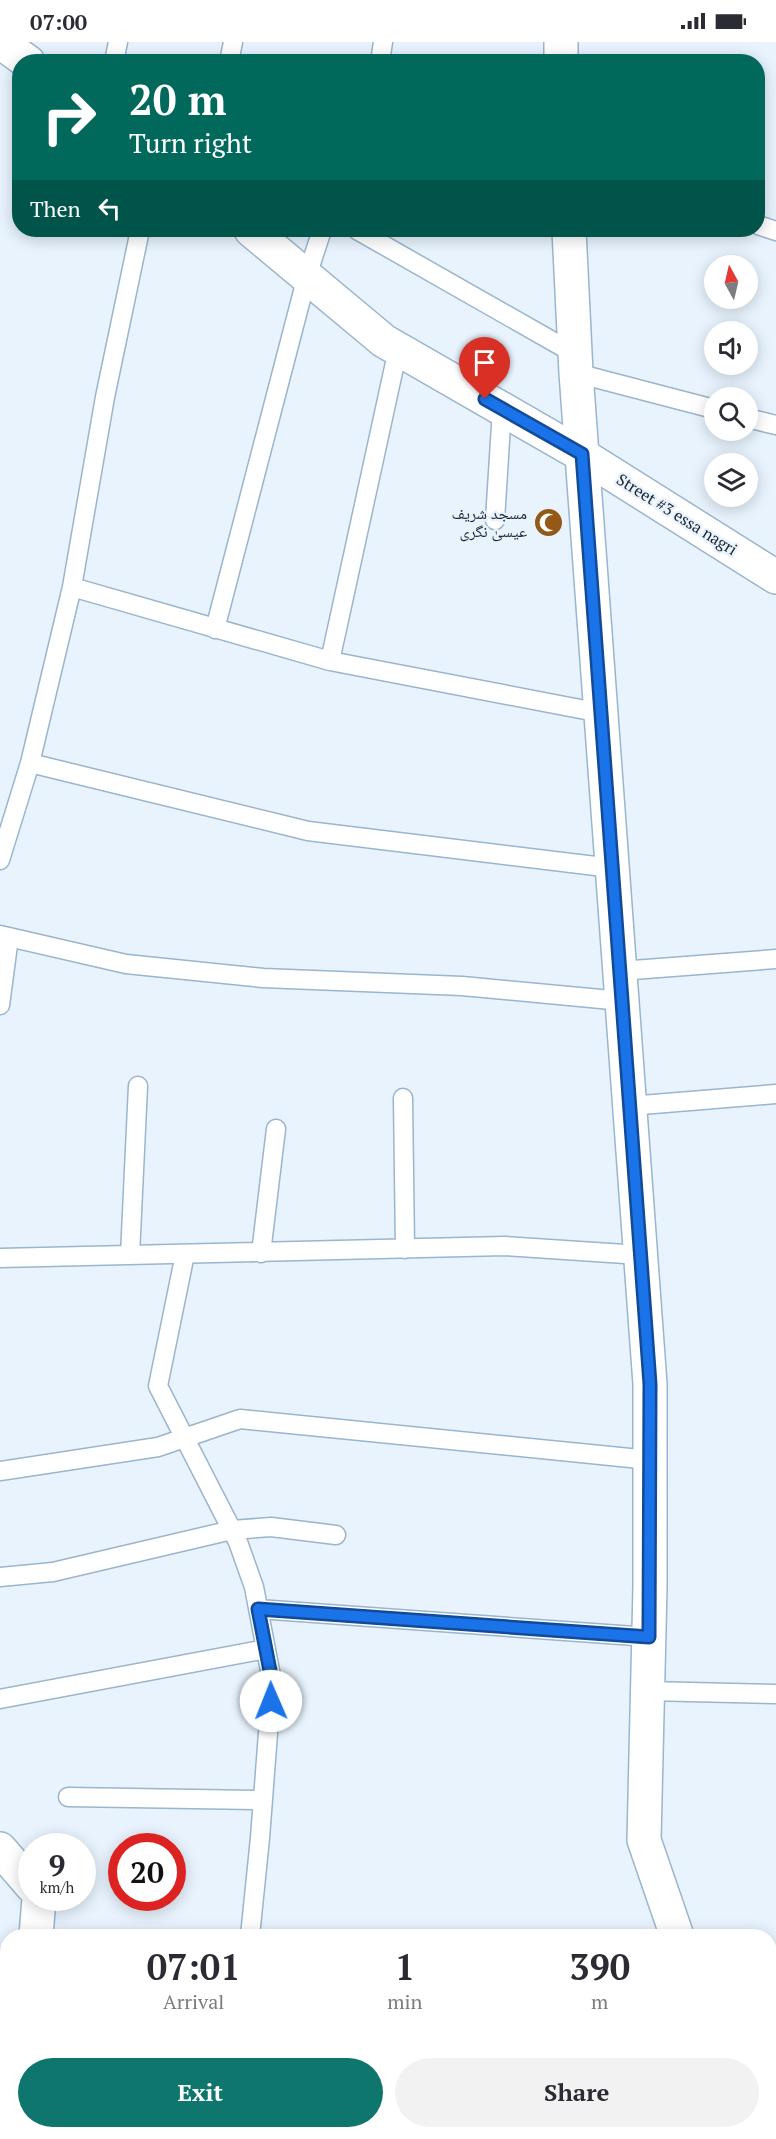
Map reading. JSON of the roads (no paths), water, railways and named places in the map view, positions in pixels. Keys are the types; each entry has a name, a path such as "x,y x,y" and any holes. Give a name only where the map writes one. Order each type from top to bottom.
{"street":[{"path":"0,42 17,54"},
{"name":"Street #3 essa nagri","path":"260,237 384,341 582,454 776,577"},
{"path":"569,237 582,454 650,1384 649,1637 644,1840 676,1929"},
{"path":"0,1849 18,1870"},
{"path":"37,1929 38,1911"}],"lane":[{"path":"0,860 30,763 72,587 105,397 139,237"},
{"path":"215,629 307,276 320,237"},
{"path":"368,237 576,364 704,406"},
{"path":"330,661 398,349"},
{"path":"495,520 502,409"},
{"path":"758,421 776,425"},
{"path":"72,587 330,661 601,713"},
{"path":"30,763 308,831 612,868"},
{"path":"0,1005 5,936 126,964 263,978 462,986 621,986 776,959"},
{"path":"130,1255 138,1086"},
{"path":"629,1106 776,1094"},
{"path":"403,1098 405,1249"},
{"path":"261,1253 276,1129"},
{"path":"0,1258 505,1246 640,1254"},
{"path":"185,1254 158,1386 238,1542 254,1587 272,1681 251,1929"},
{"path":"0,1471 158,1447 240,1419 650,1460"},
{"path":"0,1577 53,1572 232,1530 271,1527 336,1535"},
{"path":"258,1609 649,1637"},
{"path":"0,1699 266,1649"},
{"path":"647,1692 776,1694"},
{"path":"68,1797 263,1800"}],"place":[{"name":"مسجد شریف عیسیٰ نگری","path":"548,522"}]}
